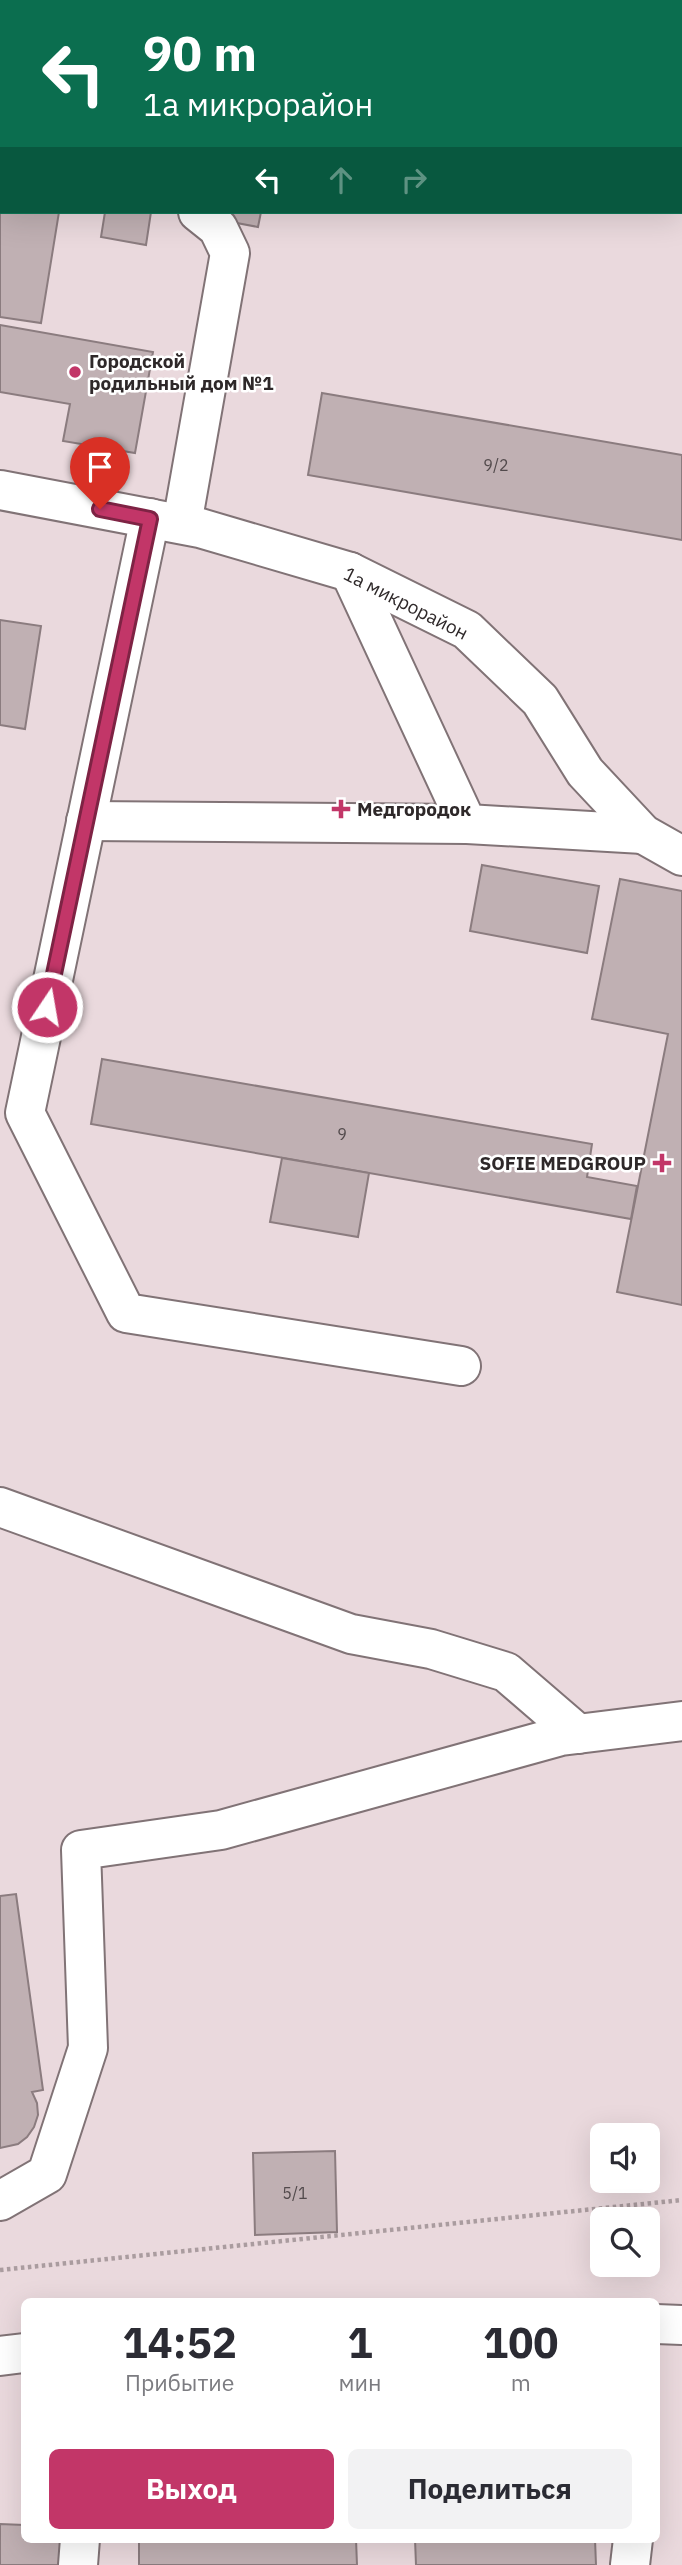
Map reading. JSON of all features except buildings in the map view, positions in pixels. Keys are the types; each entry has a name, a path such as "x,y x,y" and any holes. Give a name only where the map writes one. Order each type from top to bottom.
{"street":[{"path":"200,214 218,228 230,253 166,522 12,1110 126,1314 461,1366"},
{"name":"1а микрорайон","path":"0,490 166,522 350,572 467,630 540,700 584,772 643,834 682,856"},
{"path":"350,572 467,824"},
{"path":"86,821 467,824 643,834"},
{"path":"0,1507 351,1634 431,1649 506,1672 578,1734"},
{"path":"0,2201 47,2174 88,2048 81,1850 221,1830 548,1740 682,1721"},
{"path":"660,2324 682,2325"},
{"path":"0,2356 21,2353"},
{"path":"78,2565 80,2543"},
{"path":"630,2565 633,2543"}],"path":[{"path":"0,2270 682,2200"}],"place":[{"name":"Городской родильный дом №1","path":"75,372"},
{"name":"Медгородок","path":"341,809"},
{"name":"SOFIE MEDGROUP","path":"662,1163"}],"route":[{"path":"47,1007 150,519 100,509"}]}
